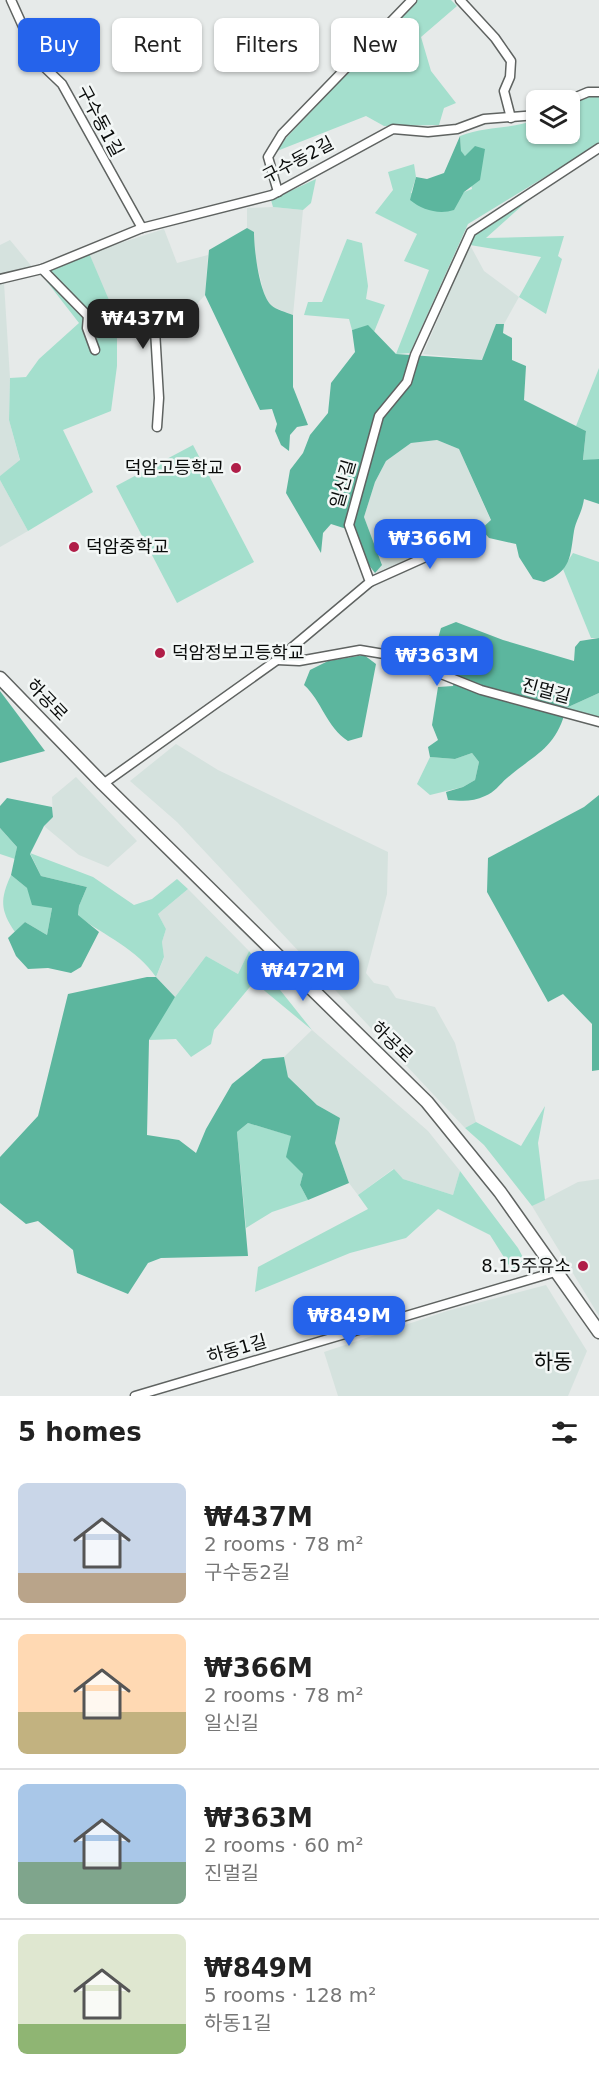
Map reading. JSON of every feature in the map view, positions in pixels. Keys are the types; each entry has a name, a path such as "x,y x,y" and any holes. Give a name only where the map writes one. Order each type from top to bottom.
{"main road":[{"name":"하공로","path":"0,678 103,784 427,1101 500,1192 599,1332"}],"street":[{"name":"구수동1길","path":"11,0 39,62 63,84 110,174 142,228"},
{"path":"278,192 268,157 282,134 412,0"},
{"path":"460,0 495,38 511,61 510,77 504,91 511,118"},
{"path":"580,95 588,92 599,92"},
{"name":"구수동2길","path":"0,279 42,269 142,228 278,192 393,129 428,132 457,129 484,119 526,116"},
{"name":"일신길","path":"370,582 349,525 379,416 407,382 416,355 471,232 599,148"},
{"path":"42,269 88,316 154,314 159,398 157,428"},
{"path":"88,316 87,327 95,350"},
{"path":"103,784 277,660 370,582 479,533"},
{"name":"진멀길","path":"277,660 299,661 360,650 396,656 481,690 599,722"},
{"name":"하동1길","path":"135,1396 555,1272"}],"shaded area":[{"path":"273,207 303,210 293,315 273,307 265,298 254,252 254,233 247,228 247,208"},
{"path":"164,229 177,263 208,255 205,295 195,306 156,310 150,308 113,315 89,253"},
{"path":"10,240 33,268 4,283 10,378 9,420 20,461 0,476 0,245"},
{"path":"470,245 484,271 519,297 504,324 496,325 483,360 423,354"},
{"path":"437,440 459,449 491,521 481,529 375,573 382,564 364,517 375,482 386,461 411,443"},
{"path":"0,480 28,531 0,547"},
{"path":"176,744 218,770 388,852 387,894 366,973 374,983 388,986 396,998 435,1007 455,1043 476,1122 465,1128 177,822 130,781"},
{"path":"76,777 137,841 108,867 79,855 44,826 53,817 52,797"},
{"path":"188,889 249,951 238,974 206,956 175,997 156,977 164,958 162,942 166,929 158,914"},
{"path":"312,1030 428,1131 460,1171 453,1195 403,1179 393,1169 358,1195 349,1183 335,1143 340,1118 317,1105 288,1077 284,1057"},
{"path":"599,1179 599,1316 532,1206 578,1182"},
{"path":"546,1285 587,1351 568,1396 338,1396 324,1352 447,1311"}],"green space":[{"path":"417,0 451,0 457,6 421,37 431,71 456,103 444,108 439,125 384,126 366,116 277,151 286,138 349,72 419,72 419,18 400,18"},
{"path":"590,95 599,95 599,144 468,224 410,353 396,354 429,270 404,261 417,234 375,213 393,190 388,172 414,164 416,177 411,193 457,200 464,192 472,189 465,156 461,152 460,136 480,130 526,123 526,144 580,144 580,100"},
{"path":"460,136 461,151 465,156 475,146 485,149 480,180 464,192 454,210 437,212 415,204 410,200 416,177 427,179 444,173"},
{"path":"316,179 311,203 303,210 273,207 271,200"},
{"path":"525,203 486,238 564,236 558,256 562,259 546,314 519,297 541,257 470,245 471,233"},
{"path":"247,228 254,232 258,270 267,299 271,305 293,315 293,387 308,425 297,427 290,435 289,451 281,445 275,431 277,424 272,409 260,410 205,295 209,250"},
{"path":"347,239 362,243 368,286 366,299 385,305 374,332 368,326 352,330 349,319 304,315 308,302 322,302"},
{"path":"89,253 117,319 117,366 111,411 63,430 93,492 28,531 0,480 0,476 20,460 9,420 10,378 26,377 39,359 79,323 41,274"},
{"path":"496,324 504,324 503,333 512,338 512,360 526,366 524,400 586,431 583,460 599,459 599,504 584,499 565,567 544,582 533,579 519,557 516,544 489,538 481,529 491,520 459,449 437,440 411,443 386,461 375,482 364,517 382,565 375,573 368,564 356,532 331,524 323,533 321,553 286,493 290,470 303,453 310,435 328,413 331,383 355,352 352,330 368,325 396,354 482,360"},
{"path":"599,368 599,459 583,461 586,431 576,426"},
{"path":"193,445 254,562 177,603 116,486"},
{"path":"573,553 599,562 599,638 591,638 563,569"},
{"path":"456,622 503,640 574,661 575,647 580,641 599,638 599,693 566,708 557,732 544,749 491,793 467,801 448,800 446,792 463,787 475,780 479,762 472,753 455,759 430,757 428,747 438,740 432,725 438,687 453,686 456,673 430,666 441,628"},
{"path":"364,655 376,664 362,737 348,741 334,729 304,685 310,670 328,661"},
{"path":"0,691 45,751 0,763"},
{"path":"599,693 599,717 566,708"},
{"path":"472,753 479,762 475,780 463,787 430,795 417,784 430,757 455,759"},
{"path":"599,795 599,1070 592,1071 592,1024 563,994 548,1002 487,892 488,858 584,807"},
{"path":"7,798 52,807 53,817 44,826 30,854 41,876 87,887 79,906 78,915 99,932 81,967 71,973 48,968 28,969 16,956 8,938 25,922 47,935 52,908 32,905 27,888 11,875 17,847 0,828 0,806"},
{"path":"0,828 17,847 15,859 0,854"},
{"path":"30,853 93,877 134,905 152,899 177,879 188,889 158,914 166,929 162,942 164,957 156,977 140,958 78,916 79,906 87,887 41,876"},
{"path":"11,875 52,908 47,935 25,922 15,932 10,924 4,911 3,898"},
{"path":"249,951 312,1030 254,982 214,1030 211,1044 191,1057 176,1039 149,1040 166,1009 206,956 238,974"},
{"path":"156,977 175,997 149,1040 147,1135 179,1140 196,1153 206,1129 232,1084 263,1059 284,1057 288,1077 317,1105 340,1118 335,1143 349,1183 308,1200 300,1185 303,1174 286,1157 291,1136 248,1123 237,1132 248,1256 161,1258 148,1263 128,1294 77,1273 73,1250 38,1221 26,1224 0,1203 0,1157 38,1116 68,994"},
{"path":"545,1106 538,1143 545,1200 532,1206 484,1145 465,1128 476,1122 521,1146"},
{"path":"248,1123 292,1136 303,1175 300,1185 308,1200 272,1212 246,1228 237,1132"},
{"path":"394,1169 403,1179 453,1195 460,1171 518,1248 528,1267 514,1273 490,1235 438,1209 406,1238 350,1253 255,1292 258,1267 368,1209 358,1195"}],"place":[{"name":"덕암고등학교","path":"236,468"},
{"name":"덕암중학교","path":"74,547"},
{"name":"덕암정보고등학교","path":"160,653"},
{"name":"8.15주유소","path":"583,1266"}],"district":[{"name":"하동","path":"553,1362"}]}
